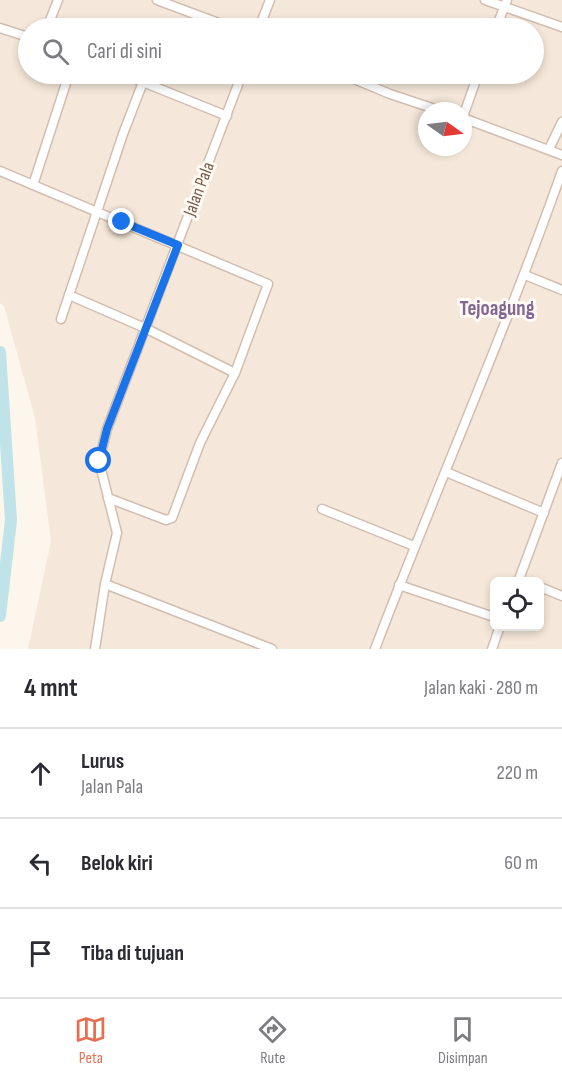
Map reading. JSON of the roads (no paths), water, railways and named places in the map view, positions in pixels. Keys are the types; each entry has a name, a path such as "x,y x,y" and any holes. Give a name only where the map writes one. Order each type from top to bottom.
{"street":[{"path":"51,18 58,0"},
{"path":"157,0 205,18"},
{"path":"263,18 270,0"},
{"path":"485,0 506,3 541,18"},
{"path":"499,18 506,3"},
{"path":"544,19 562,27"},
{"path":"0,28 18,34"},
{"path":"33,185 66,84"},
{"path":"61,319 123,134 142,84"},
{"path":"148,84 226,116"},
{"name":"Jalan Pala","path":"94,649 105,584 117,533 100,472 100,454 107,429 238,84"},
{"path":"366,84 418,103"},
{"path":"468,102 475,84"},
{"path":"472,121 562,155"},
{"path":"549,149 562,122"},
{"path":"0,171 268,284 236,372 200,443 171,520 108,498"},
{"path":"375,649 414,546 525,275 562,171"},
{"path":"525,275 562,290"},
{"path":"69,296 146,328 236,372"},
{"path":"522,577 562,463"},
{"path":"446,472 544,513"},
{"path":"322,509 414,546"},
{"path":"105,584 272,649"},
{"path":"399,585 490,615"},
{"path":"544,589 562,596"},
{"path":"492,649 499,631"}],"waterway":[{"path":"0,352 11,520 0,616"}],"district":[{"name":"Tejoagung","path":"497,308"}]}
